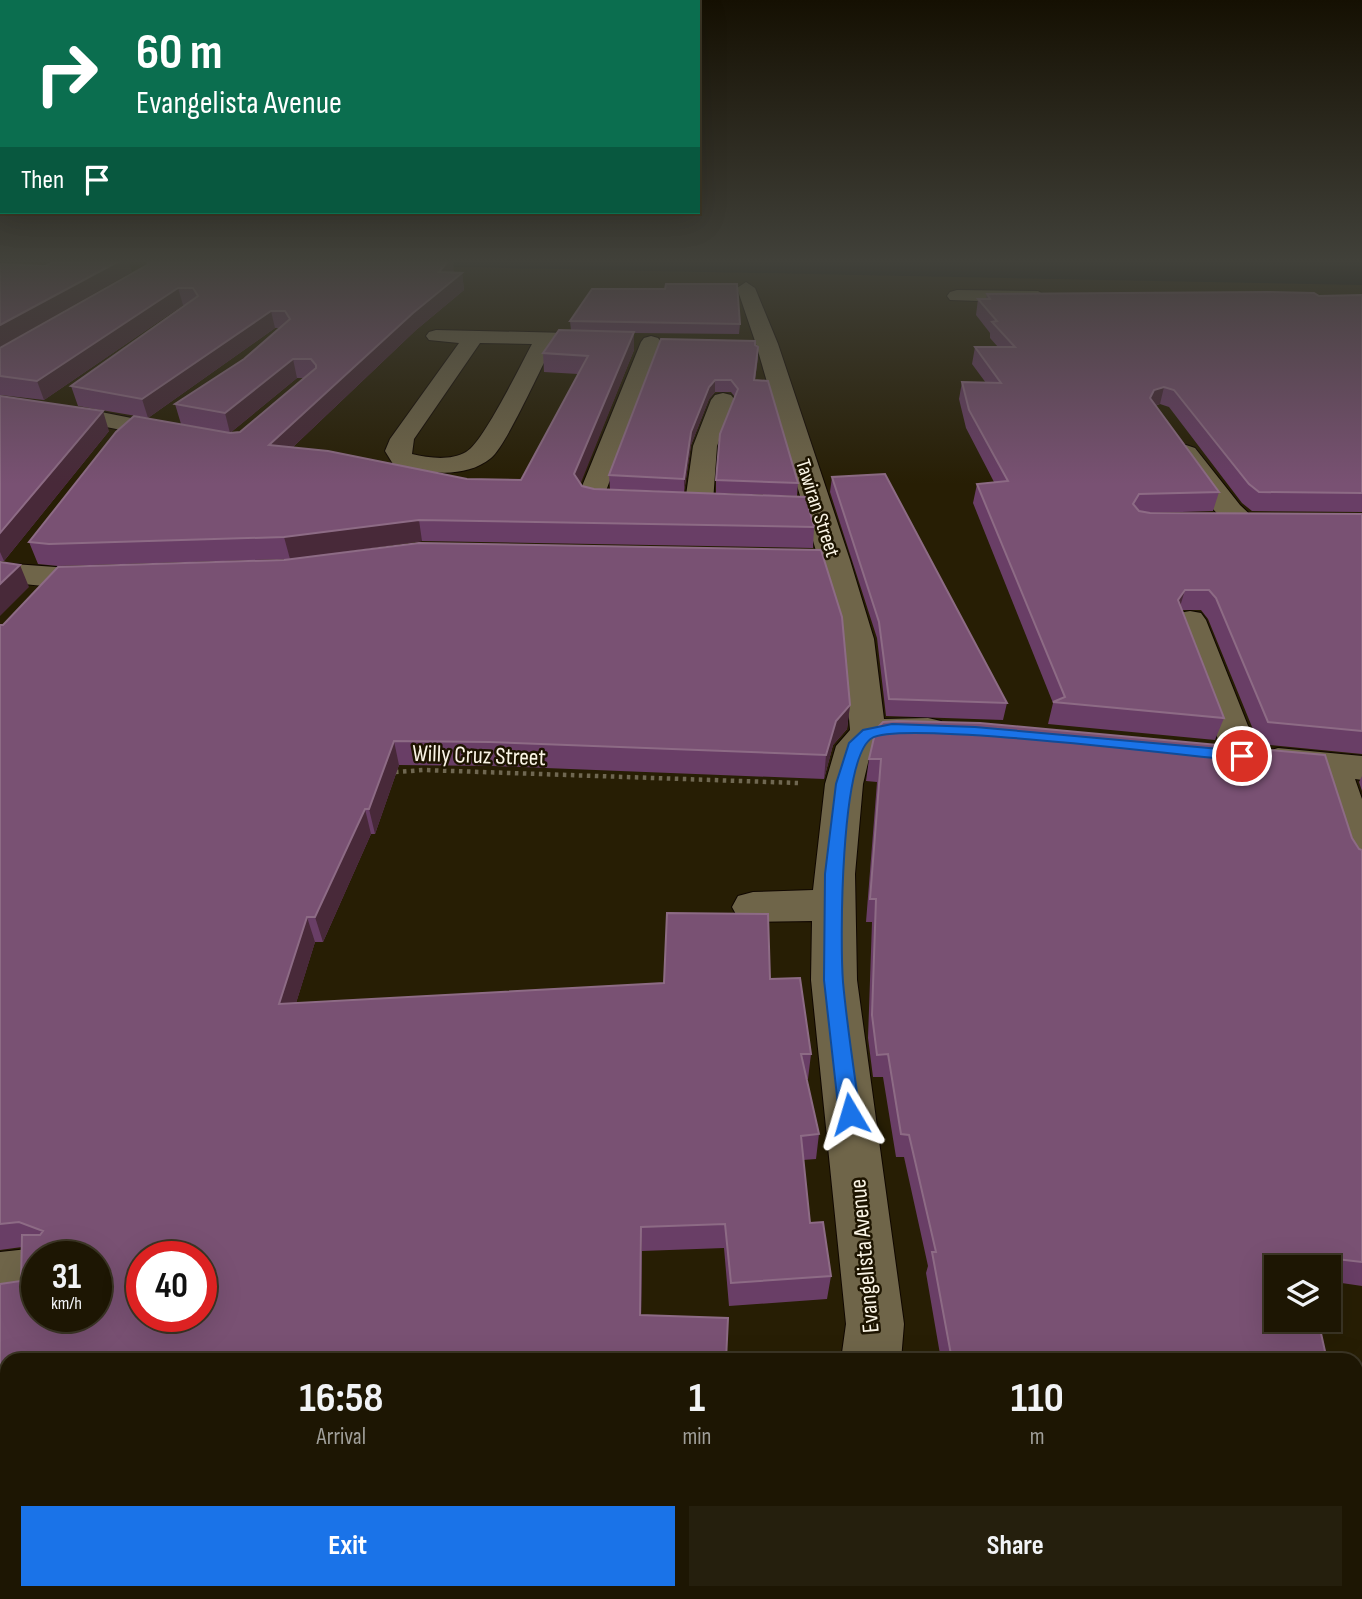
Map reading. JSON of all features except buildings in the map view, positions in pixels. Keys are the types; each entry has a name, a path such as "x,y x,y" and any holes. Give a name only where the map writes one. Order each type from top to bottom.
{"street":[{"path":"436,336 586,340"},
{"name":"Tawiran Street","path":"753,336 805,507 835,560 858,639 868,733"},
{"path":"474,337 402,439 397,451 402,459 440,465 476,458 485,451 546,338"},
{"path":"625,341 664,342 591,496 595,499 726,503"},
{"path":"49,411 71,397"},
{"path":"678,501 705,446 723,400"},
{"path":"0,404 206,439"},
{"path":"112,445 173,415"},
{"path":"1175,437 1230,511 1257,522 1206,522"},
{"path":"7,572 35,548"},
{"path":"740,558 835,560"},
{"path":"7,572 58,578 126,576"},
{"path":"29,608 58,578"},
{"path":"1190,620 1242,756"},
{"path":"868,733 892,729 961,731"},
{"name":"Evangelista Avenue","path":"868,733 854,746 844,784 832,905 834,980 875,1324 872,1353"},
{"path":"1201,752 1347,766 1362,859"},
{"path":"753,907 832,905"},
{"path":"0,1280 21,1277"}],"path":[{"name":"Willy Cruz Street","path":"393,779 395,770 424,770 844,784"}],"route":[{"path":"850,1114 834,980 832,905 844,784 854,746 868,733 892,729 975,731 1242,756"}]}
